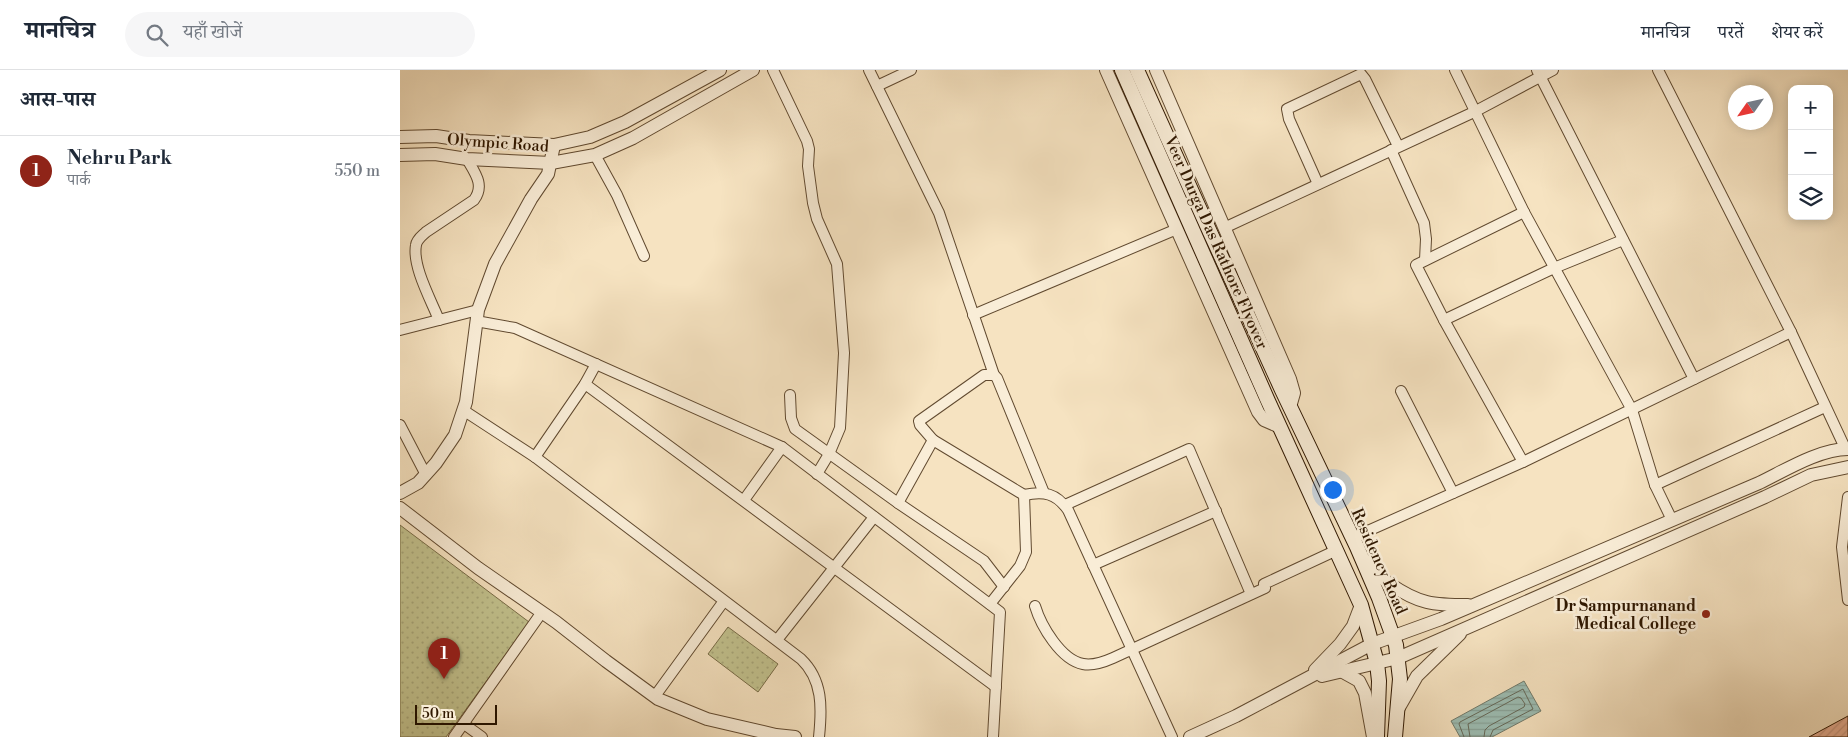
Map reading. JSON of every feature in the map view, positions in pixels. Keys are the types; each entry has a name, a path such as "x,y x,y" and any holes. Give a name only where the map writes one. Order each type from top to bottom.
{"main road":[{"name":"Veer Durga Das Rathore Flyover","path":"1122,70 1280,427"},
{"name":"Veer Durga Das Rathore Flyover","path":"1137,70 1290,407"},
{"name":"Residency Road","path":"1290,407 1355,543 1393,635 1400,680 1395,737"},
{"path":"1280,427 1361,605 1378,663 1379,681 1375,737"}],"street":[{"name":"Olympic Road","path":"400,137 436,136 469,141 554,145 590,137 625,122 720,70"},
{"name":"Olympic Road","path":"400,155 435,154 468,159 551,163 595,155 633,138 753,70"},
{"path":"773,70 809,149 808,166 813,203 818,220 837,264 839,278 844,353 840,428 818,474"},
{"path":"869,70 938,213 994,375 997,378 1044,493"},
{"path":"877,86 911,70"},
{"path":"1106,70 1258,412 1264,420 1280,427"},
{"path":"1156,70 1290,379 1294,394 1290,407"},
{"path":"1455,70 1524,212 1632,410 1655,485 1672,520"},
{"path":"1224,228 1474,112 1538,73 1553,70"},
{"path":"1190,737 1236,716 1372,644 1475,605 1759,483 1805,460 1829,451 1846,448 1790,332 1658,70"},
{"path":"1538,73 1694,379"},
{"path":"1318,184 1289,119 1287,109 1361,74 1366,79 1424,223 1426,239 1425,260"},
{"path":"400,493 418,483 426,475 455,435 463,410 468,384 477,315 495,264 531,199 548,174 554,145"},
{"path":"595,155 617,195 644,256"},
{"path":"439,320 417,264 416,245 419,238 426,232 474,200 479,194 478,178 468,159"},
{"path":"1523,462 1444,320 1416,265 1524,212"},
{"path":"973,315 1177,229"},
{"path":"1444,320 1554,268 1623,240"},
{"path":"400,330 439,320 477,315 515,328 782,447 1000,612 993,737"},
{"path":"1475,605 1444,605 1423,602 1408,597 1368,565 1355,543 1790,332"},
{"path":"535,457 585,384 596,364"},
{"path":"994,375 984,375 919,421 920,425 933,440 1024,495 1044,493 1062,500 1172,737"},
{"path":"585,384 996,687"},
{"path":"1401,390 1453,494"},
{"path":"790,395 791,418 795,429 898,503 984,561 1004,587"},
{"path":"1655,485 1825,407"},
{"path":"463,410 535,457 777,640 810,668 818,685 822,715 819,737"},
{"path":"400,425 426,475"},
{"path":"898,503 933,440"},
{"path":"744,500 782,447"},
{"path":"1064,505 1189,449 1251,594"},
{"path":"1306,679 1398,658 1811,475 1848,467"},
{"path":"990,604 1020,566 1026,552 1024,495"},
{"path":"1848,497 1842,547 1848,600"},
{"path":"400,508 478,568 542,612 655,696 676,708 707,720 776,735 795,737"},
{"path":"1093,565 1216,511"},
{"path":"777,640 874,517"},
{"path":"1035,606 1047,633 1058,647 1075,661 1082,664 1098,664 1265,588 1264,584 1337,550"},
{"path":"655,696 721,605"},
{"path":"1306,679 1340,644 1353,626 1361,605"},
{"path":"454,737 542,612"},
{"path":"1396,714 1417,676 1470,626"},
{"path":"1341,671 1359,681 1365,693 1375,737"},
{"path":"464,724 482,737"}],"green space":[{"path":"400,525 529,622 446,737 400,737"},
{"path":"728,627 778,664 758,692 708,654"}],"water":[{"path":"1524,681 1541,711 1492,737 1460,737 1451,721"}],"building":[{"path":"1848,716 1848,737 1809,737"}],"place":[{"name":"Dr Sampurnanand Medical College","path":"1706,614"},
{"name":"Nehru Park","path":"444,679"}]}
